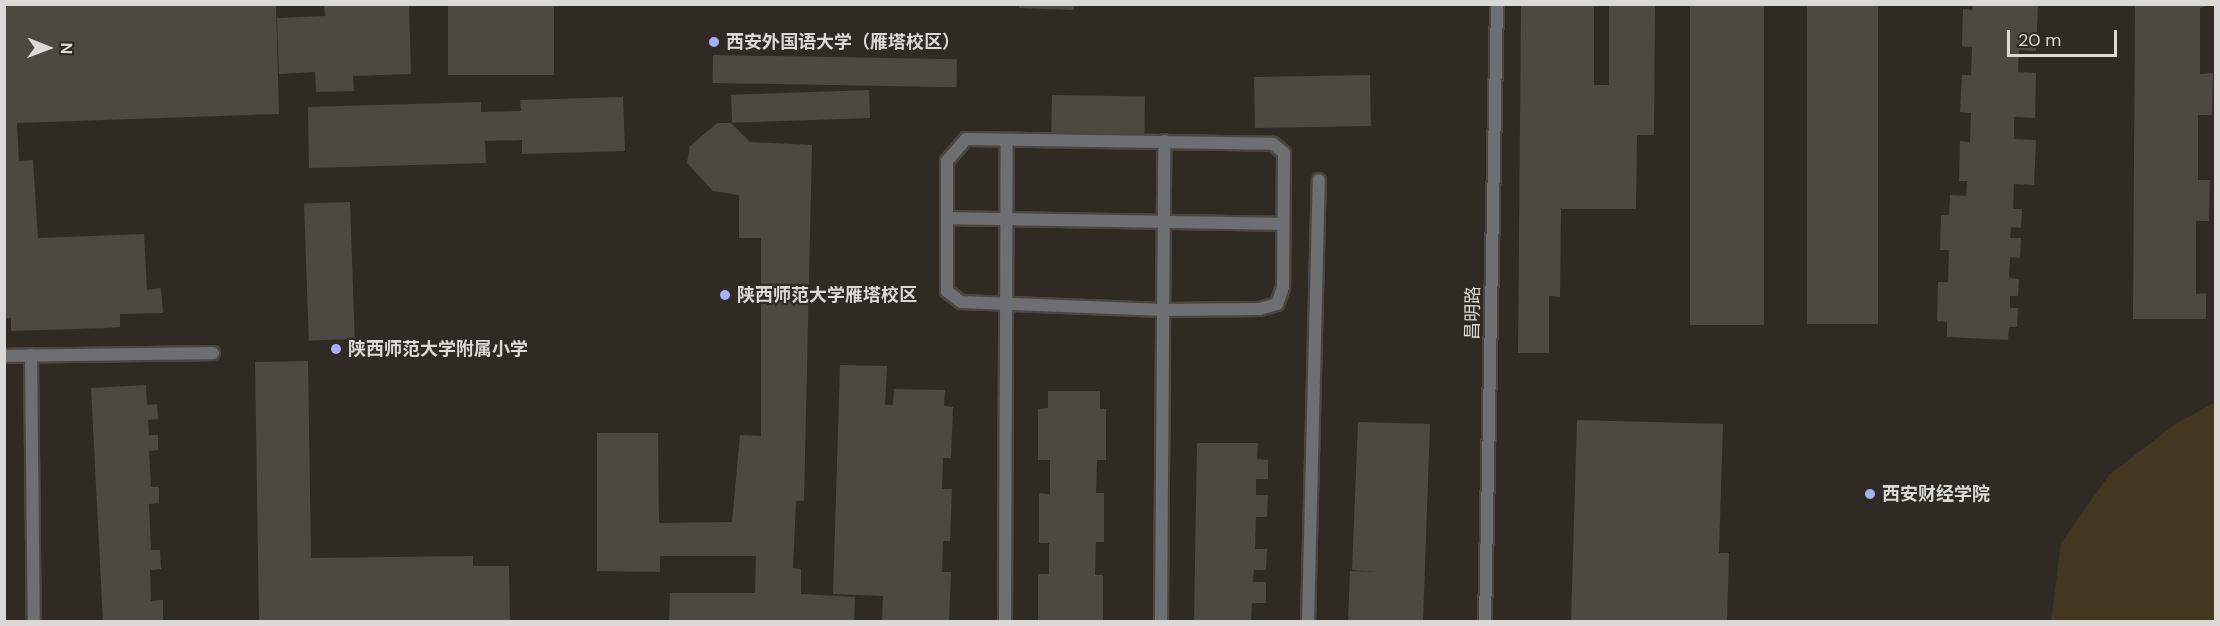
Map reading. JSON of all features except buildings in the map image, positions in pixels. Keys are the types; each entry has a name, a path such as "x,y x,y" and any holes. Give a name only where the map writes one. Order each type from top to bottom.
{"street":[{"name":"昌明路","path":"1485,621 1497,4"},
{"path":"966,139 1164,141 1273,144 1284,153 1283,287 1277,304 1260,309 1163,310 1007,305 961,302 947,291 947,161 955,147 966,139"},
{"path":"1005,621 1007,140"},
{"path":"1161,621 1164,141"},
{"path":"1308,621 1319,180"},
{"path":"947,218 1283,224"},
{"path":"4,356 213,353"},
{"path":"31,355 34,621"}],"shaded area":[{"path":"2215,402 2215,621 2051,621 2061,543 2109,475 2174,425"}],"place":[{"name":"西安外国语大学（雁塔校区）","path":"714,42"},
{"name":"陕西师范大学雁塔校区","path":"725,295"},
{"name":"陕西师范大学附属小学","path":"336,349"},
{"name":"西安财经学院","path":"1870,494"}]}
